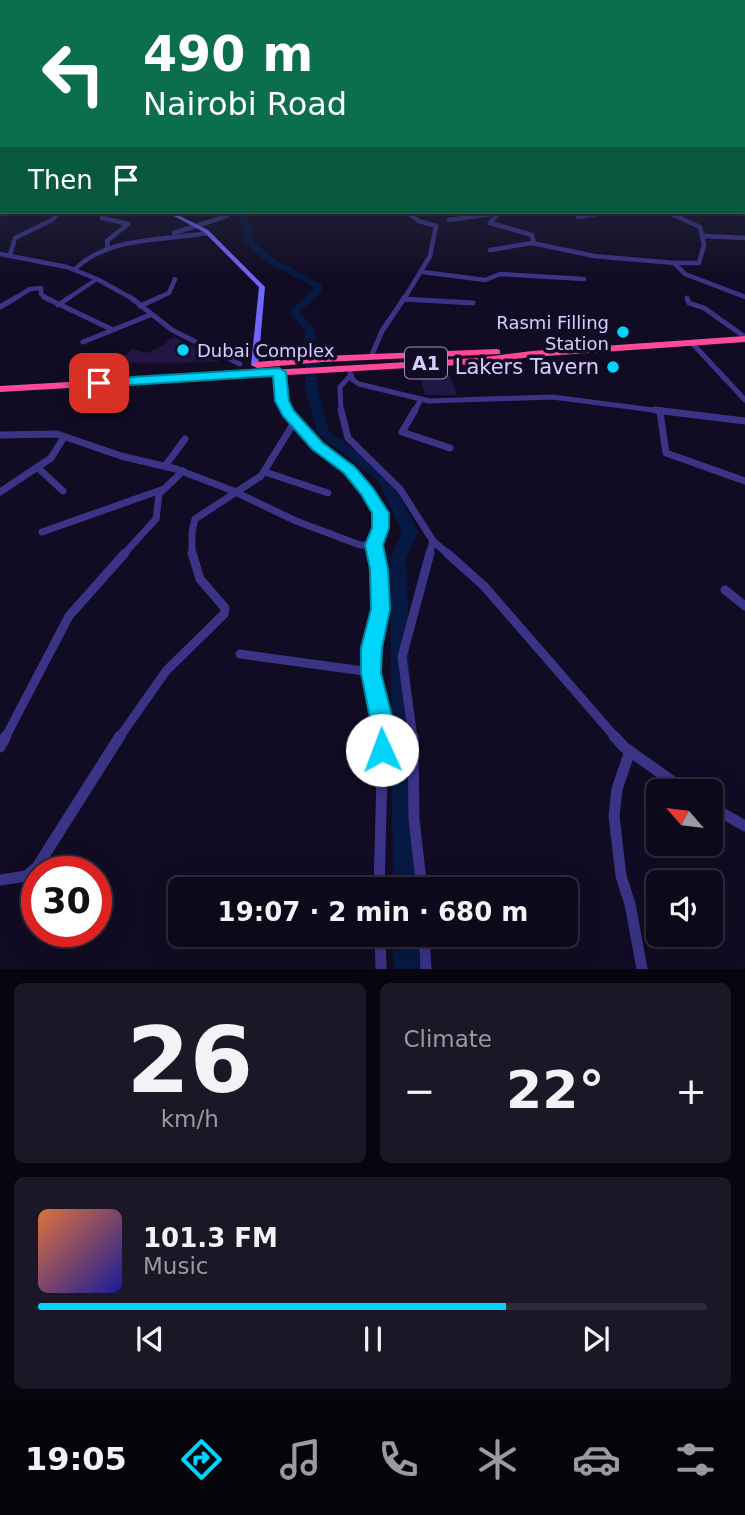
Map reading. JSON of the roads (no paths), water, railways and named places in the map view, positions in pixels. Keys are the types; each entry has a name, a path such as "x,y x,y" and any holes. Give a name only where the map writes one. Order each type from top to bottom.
{"highway":[{"name":"A1","path":"0,387 256,365 321,364 371,356 467,357 532,354 745,338"},
{"name":"A1","path":"321,364 350,371 467,357"},
{"name":"A1","path":"0,387 279,372 296,366"}],"main road":[{"path":"172,214 207,233 262,287 256,365"}],"street":[{"path":"10,256 15,238 52,220 58,214"},
{"path":"371,356 380,334 433,255 436,226 419,222 408,214"},
{"path":"449,220 487,214"},
{"path":"498,214 490,223 532,235 534,244"},
{"path":"578,217 595,214"},
{"path":"490,250 534,244 594,256 699,263 705,247 700,227 673,214"},
{"path":"174,233 227,216"},
{"path":"102,218 128,224 107,241 108,249"},
{"path":"75,269 88,257 108,249 207,233"},
{"path":"704,236 745,238"},
{"path":"0,254 75,269 97,279 117,289 188,340 240,365"},
{"path":"674,263 685,274 745,297"},
{"path":"423,272 485,280 500,274 584,279"},
{"path":"58,305 97,279"},
{"path":"140,306 169,293 175,279"},
{"path":"0,307 36,287 43,290 41,295 45,298 111,329"},
{"path":"687,298 689,303 704,308 745,338"},
{"path":"402,299 473,303"},
{"path":"83,342 150,315"},
{"path":"692,343 745,400"},
{"path":"669,779 630,751 484,586 433,541 400,489 348,438 342,423 340,387 350,371 359,384 421,399 445,402 512,396 552,397 745,421"},
{"path":"279,372 282,401 295,421 317,446 349,470 375,502 380,513 380,528 374,545 379,569 380,609 372,648 371,673 383,728 379,877"},
{"path":"421,399 402,432 450,448"},
{"path":"660,412 666,453 745,481"},
{"path":"0,880 26,876 37,867 134,713 166,671 224,614 225,608 201,585 194,572 193,524 201,513 265,472 279,442 295,421"},
{"path":"0,435 50,433 121,456 183,471 296,521 360,545 374,545"},
{"path":"0,492 51,458 64,437"},
{"path":"165,466 185,439"},
{"path":"37,467 63,491"},
{"path":"0,747 69,616 156,519 157,499 161,490 183,471"},
{"path":"265,472 328,492"},
{"path":"42,532 161,490"},
{"path":"421,877 414,819 413,722 402,657 433,541"},
{"path":"724,590 745,606"},
{"path":"240,654 371,673"},
{"path":"630,751 617,789 614,816 621,876 630,904 642,969"},
{"path":"723,813 745,826"},
{"path":"380,947 381,969"},
{"path":"425,947 426,969"}],"waterway":[{"path":"240,214 249,230 247,238 254,247 279,266 317,285 319,289 294,312 310,329 311,388 323,433 384,479 410,532 398,558 405,877"},
{"path":"406,947 407,969"}],"place":[{"name":"Rasmi Filling Station","path":"623,332"},
{"name":"Dubai Complex","path":"183,350"},
{"name":"Lakers Tavern","path":"613,367"}]}
